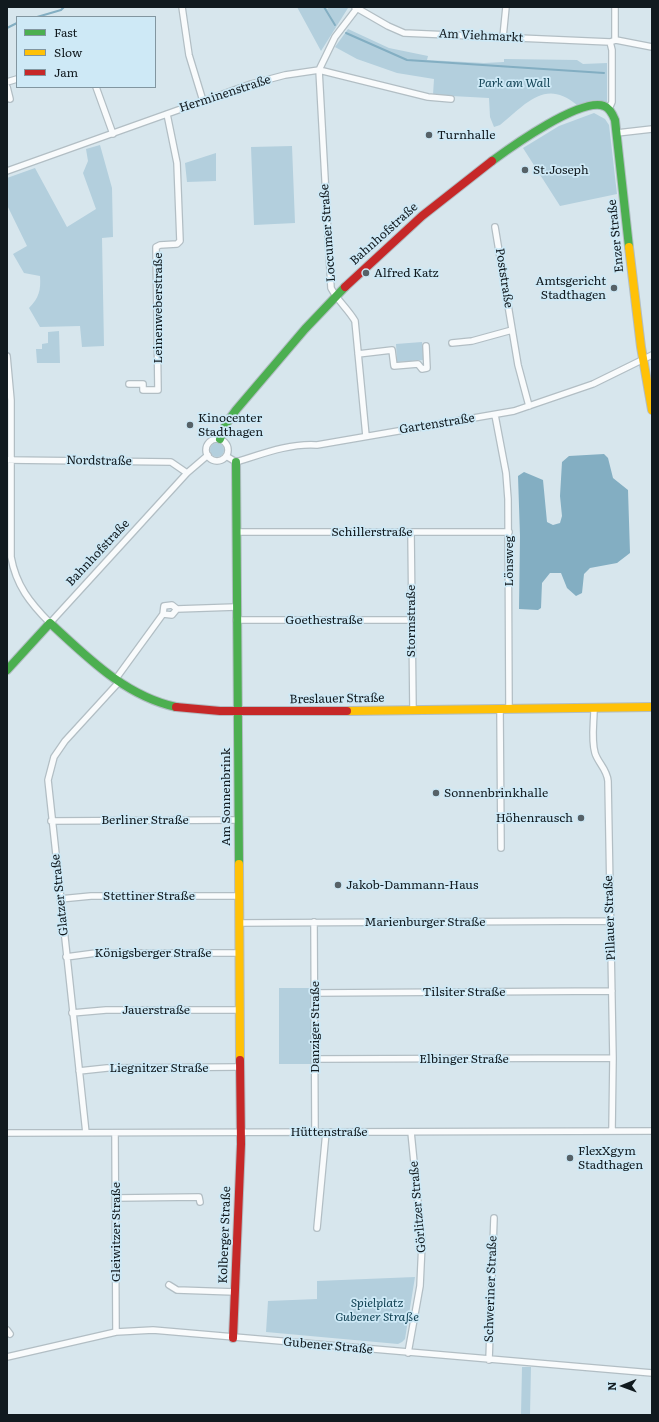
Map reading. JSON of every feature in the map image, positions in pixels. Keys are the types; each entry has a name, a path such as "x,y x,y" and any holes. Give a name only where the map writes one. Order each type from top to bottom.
{"street":[{"path":"182,7 189,55 202,101"},
{"path":"504,37 506,7"},
{"path":"609,109 612,102 612,41 615,7"},
{"path":"319,70 335,37 356,8"},
{"name":"Am Viehmarkt","path":"356,8 404,33 612,41 652,47"},
{"name":"Herminenstraße","path":"7,171 36,160 71,150 251,84 285,75 319,70 428,97 451,99"},
{"name":"Loccumer Straße","path":"319,70 331,288 349,311 355,322 366,436"},
{"path":"7,87 10,99"},
{"path":"96,88 113,134"},
{"name":"Bahnhofstraße","path":"220,439 233,416 335,295 422,215 524,139 549,123 586,107 603,105 609,109"},
{"name":"Enzer Straße","path":"609,109 615,120 642,359 652,410"},
{"name":"Leinenweberstraße","path":"129,384 143,384 143,390 158,390 156,248 160,244 177,244 180,240 177,163 167,114"},
{"path":"616,133 652,129"},
{"name":"Poststraße","path":"495,227 518,366 529,406"},
{"path":"452,343 472,341 512,330"},
{"path":"358,354 392,350 394,366 418,364 422,369 427,368 426,346"},
{"name":"Gartenstraße","path":"236,462 286,448 495,415 529,406 593,384 652,355"},
{"path":"7,356 11,400 9,543 13,571 23,592 31,604 50,623"},
{"name":"Lönsweg","path":"495,415 506,473 509,532 509,710"},
{"path":"220,439 228,446 226,456 216,460 208,455 208,444 213,440 220,439"},
{"name":"Bahnhofstraße","path":"7,670 187,474 208,455"},
{"path":"226,456 236,462"},
{"name":"Nordstraße","path":"9,460 171,462 187,474"},
{"name":"Am Sonnenbrink","path":"236,462 240,1132"},
{"name":"Schillerstraße","path":"236,532 509,532"},
{"name":"Stormstraße","path":"411,532 413,710"},
{"path":"177,609 172,614 163,614 164,606 172,605 177,609 236,607"},
{"name":"Glatzer Straße","path":"86,1133 51,821 48,780 54,757 65,741 117,681 163,614"},
{"name":"Goethestraße","path":"236,620 412,620"},
{"name":"Breslauer Straße","path":"50,623 88,658 117,681 152,699 172,706 195,710 238,712 594,709 652,707"},
{"name":"Pillauer Straße","path":"594,709 594,746 596,754 605,768 608,781 608,859 611,921 613,1058 612,1131"},
{"path":"500,710 501,848"},
{"name":"Berliner Straße","path":"51,821 238,820"},
{"name":"Stettiner Straße","path":"60,899 90,896 239,896"},
{"name":"Marienburger Straße","path":"239,923 611,921"},
{"name":"Danziger Straße","path":"314,922 316,1132"},
{"name":"Königsberger Straße","path":"66,957 96,952 239,953"},
{"name":"Tilsiter Straße","path":"315,993 612,991"},
{"name":"Jauerstraße","path":"72,1013 106,1010 239,1010"},
{"name":"Elbinger Straße","path":"315,1059 613,1058"},
{"name":"Liegnitzer Straße","path":"79,1071 107,1068 240,1067"},
{"name":"Hüttenstraße","path":"7,1132 652,1131"},
{"name":"Kolberger Straße","path":"233,1338 240,1132"},
{"path":"317,1228 326,1132"},
{"name":"Görlitzer Straße","path":"408,1353 420,1286 422,1243 420,1209 411,1132"},
{"name":"Gleiwitzer Straße","path":"115,1133 116,1332"},
{"path":"116,1198 200,1197 200,1202"},
{"name":"Schweriner Straße","path":"489,1360 494,1218"},
{"path":"169,1286 177,1290 235,1292"},
{"name":"Gubener Straße","path":"7,1357 116,1332 152,1330 652,1373"}],"green space":[{"path":"297,7 326,7 327,9 330,7 348,8 321,51"},
{"name":"Park am Wall","path":"348,29 389,48 428,56 427,60 484,63 504,62 504,59 577,60 583,64 607,63 607,102 593,100 577,105 566,97 555,94 545,94 527,102 500,125 494,127 490,117 489,98 433,95 434,79 397,73 357,59 335,47"},
{"path":"594,113 605,119 609,125 617,194 560,206 523,148 559,126"},
{"path":"100,145 112,188 113,237 102,238 104,346 82,347 80,326 40,327 29,308 39,294 40,276 24,273 13,254 27,246 7,205 7,178 35,168 67,227 96,209 83,173 88,161 86,149"},
{"path":"292,146 295,223 254,225 251,147"},
{"path":"216,153 216,181 187,182 185,163"},
{"path":"59,331 60,363 37,363 36,349 42,349 42,344 48,343 48,332"},
{"path":"422,342 424,360 397,362 396,344"},
{"path":"217,443 222,445 224,450 222,455 217,457 212,455 210,450 212,445"},
{"path":"279,988 311,988 311,1064 279,1064"},
{"name":"Spielplatz Gubener Straße","path":"415,1277 405,1339 398,1344 266,1332 268,1301 317,1299 317,1281"},
{"path":"522,1367 531,1367 530,1415 521,1415"}],"shaded area":[{"path":"604,454 608,458 613,478 628,490 630,553 617,563 590,568 584,574 582,593 576,596 567,588 561,573 550,573 542,583 541,608 538,610 519,609 520,536 518,476 524,472 543,480 547,522 553,525 560,523 562,516 560,496 562,462 569,456"}],"waterway":[{"path":"40,16 61,10 64,7"},
{"path":"324,7 335,25"},
{"path":"7,28 16,24"},
{"path":"346,33 407,60 604,73"}],"traffic: fast":[{"path":"492,161 514,145 563,116 593,105 608,108 615,120 629,247"},
{"path":"220,439 226,424 236,410 305,329 345,287"},
{"path":"236,462 239,864"},
{"path":"7,670 50,623 93,662 123,685 157,702 176,707"}],"traffic: slow":[{"path":"629,247 641,347 652,410"},
{"path":"347,711 652,707"},
{"path":"239,864 240,1060"}],"traffic: jam":[{"path":"345,287 422,216 492,161"},
{"path":"176,707 220,711 347,711"},
{"path":"233,1338 241,1144 240,1060"}],"place":[{"name":"Turnhalle","path":"429,135"},
{"name":"St.Joseph","path":"525,170"},
{"name":"Alfred Katz","path":"366,273"},
{"name":"Amtsgericht Stadthagen","path":"614,288"},
{"name":"Kinocenter Stadthagen","path":"190,425"},
{"name":"Sonnenbrinkhalle","path":"436,793"},
{"name":"Höhenrausch","path":"581,818"},
{"name":"Jakob-Dammann-Haus","path":"338,885"},
{"name":"FlexXgym Stadthagen","path":"570,1158"}]}
